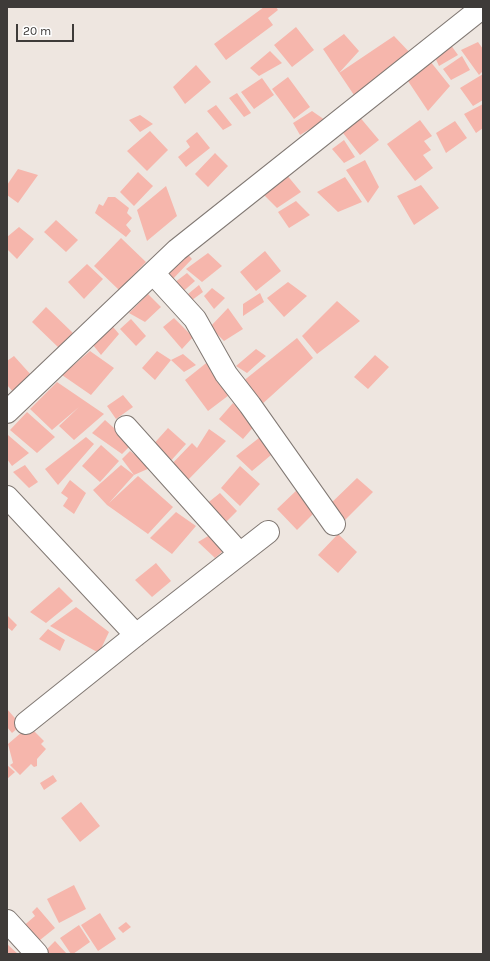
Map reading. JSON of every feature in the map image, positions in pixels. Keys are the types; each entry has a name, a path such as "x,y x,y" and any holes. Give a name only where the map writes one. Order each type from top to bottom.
{"street":[{"path":"7,412 177,250 483,7"},
{"path":"154,273 195,319 226,374 334,524"},
{"path":"126,426 240,554"},
{"path":"7,497 136,635"},
{"path":"26,723 268,532"},
{"path":"7,921 37,954"}],"building":[{"path":"264,7 276,7 278,10 268,18 273,25 226,60 214,44"},
{"path":"296,27 314,50 292,67 274,45"},
{"path":"344,34 359,51 339,73 323,49"},
{"path":"394,36 413,56 356,98 339,73"},
{"path":"448,41 458,55 439,66 433,53"},
{"path":"478,42 483,49 483,71 479,75 461,50"},
{"path":"270,51 282,63 259,76 250,68"},
{"path":"462,56 470,70 451,80 443,69"},
{"path":"430,61 450,86 428,111 408,81"},
{"path":"196,65 211,82 185,104 173,87"},
{"path":"483,74 483,100 473,106 460,88"},
{"path":"288,77 310,107 294,119 272,89"},
{"path":"262,78 274,95 254,109 241,92"},
{"path":"237,93 251,113 244,117 229,98"},
{"path":"483,104 483,128 476,133 464,114"},
{"path":"216,105 232,125 223,130 207,111"},
{"path":"312,111 325,120 300,135 293,123"},
{"path":"140,115 153,124 140,132 129,120"},
{"path":"358,115 379,140 360,155 340,129"},
{"path":"420,120 432,136 424,141 431,150 423,155 433,168 415,181 387,144"},
{"path":"455,121 467,138 446,153 436,133"},
{"path":"150,131 168,150 147,171 127,151"},
{"path":"197,132 210,148 186,167 178,157 190,147 186,141"},
{"path":"344,140 355,157 344,163 332,149"},
{"path":"215,153 228,166 208,187 195,174"},
{"path":"365,160 379,187 368,203 346,170"},
{"path":"18,169 38,175 18,203 7,195 7,185"},
{"path":"138,172 153,186 134,206 120,192"},
{"path":"286,174 301,192 277,208 260,191"},
{"path":"345,177 362,202 338,212 317,192"},
{"path":"421,185 439,208 414,225 397,196"},
{"path":"166,186 177,216 147,241 137,210"},
{"path":"108,197 115,197 129,208 127,213 132,218 126,225 131,231 126,237 95,213 99,204 103,206"},
{"path":"296,201 310,215 289,228 278,212"},
{"path":"56,220 78,240 66,252 44,232"},
{"path":"19,227 34,239 17,259 7,249 7,237"},
{"path":"121,238 146,262 119,290 94,266"},
{"path":"184,250 192,259 170,282 159,273"},
{"path":"265,251 281,271 256,291 240,272"},
{"path":"208,253 222,266 202,282 186,269"},
{"path":"87,264 103,279 84,299 68,282"},
{"path":"187,273 195,281 179,295 170,286"},
{"path":"288,282 307,296 284,317 267,298"},
{"path":"199,285 203,292 188,303 182,299"},
{"path":"212,288 225,298 214,309 204,296"},
{"path":"260,293 264,302 243,316 243,304"},
{"path":"148,294 161,307 145,322 129,313"},
{"path":"337,301 360,321 317,354 302,336"},
{"path":"46,307 73,333 59,348 32,322"},
{"path":"228,308 243,329 224,341 210,327"},
{"path":"174,318 193,337 182,349 163,327"},
{"path":"131,319 146,336 136,346 120,329"},
{"path":"108,321 119,334 101,355 89,340"},
{"path":"297,338 313,358 260,406 242,382"},
{"path":"256,349 266,356 247,373 236,366"},
{"path":"90,351 114,368 91,395 62,375"},
{"path":"157,351 171,360 155,380 142,368"},
{"path":"183,354 196,365 184,372 171,360"},
{"path":"375,355 389,367 368,389 354,377"},
{"path":"14,356 32,376 16,395 7,385 7,361"},
{"path":"210,360 237,389 208,411 185,380"},
{"path":"57,382 104,414 74,440 59,426 79,407 52,430 30,409"},
{"path":"123,395 133,407 116,419 107,406"},
{"path":"233,403 256,424 243,439 219,419"},
{"path":"27,412 55,437 37,453 10,430"},
{"path":"105,420 132,444 122,454 92,433"},
{"path":"168,428 186,444 168,464 150,448"},
{"path":"209,429 226,441 187,481 167,469 192,443 197,448"},
{"path":"264,434 277,450 252,471 236,456"},
{"path":"8,435 29,453 12,466 7,459"},
{"path":"86,437 94,444 58,485 45,469"},
{"path":"101,445 119,461 100,482 82,466"},
{"path":"130,451 152,467 134,475 122,459"},
{"path":"25,465 38,482 29,488 13,472"},
{"path":"121,465 134,475 109,503 138,476 173,507 148,534 107,505 93,490"},
{"path":"240,466 260,484 240,506 221,488"},
{"path":"357,478 373,492 345,520 326,508"},
{"path":"70,480 86,493 74,514 63,506 68,498 61,493"},
{"path":"299,488 319,508 297,530 277,509"},
{"path":"220,493 237,511 223,525 205,505"},
{"path":"176,512 196,526 172,554 150,538"},
{"path":"215,532 230,545 215,558 198,542"},
{"path":"338,534 357,552 338,573 318,555"},
{"path":"156,563 171,581 152,597 135,580"},
{"path":"59,587 73,601 46,623 30,612"},
{"path":"76,607 109,632 99,653 50,626"},
{"path":"7,615 17,625 12,631 7,627"},
{"path":"48,629 65,640 60,651 39,639"},
{"path":"7,709 21,725 12,733 7,727"},
{"path":"29,726 44,741 41,744 46,749 37,759 37,766 34,767 31,764 20,775 10,765 13,763 8,744"},
{"path":"7,765 15,772 7,779"},
{"path":"53,775 57,781 44,790 40,783"},
{"path":"81,802 100,826 80,842 61,818"},
{"path":"74,885 86,909 59,923 47,899"},
{"path":"37,907 55,928 35,944 21,928 35,916 32,912"},
{"path":"100,913 116,939 98,951 81,925"},
{"path":"126,922 131,927 123,933 118,928"},
{"path":"79,925 90,942 71,954 60,938"},
{"path":"55,941 67,954 42,954"},
{"path":"7,944 18,954 7,954"}]}
